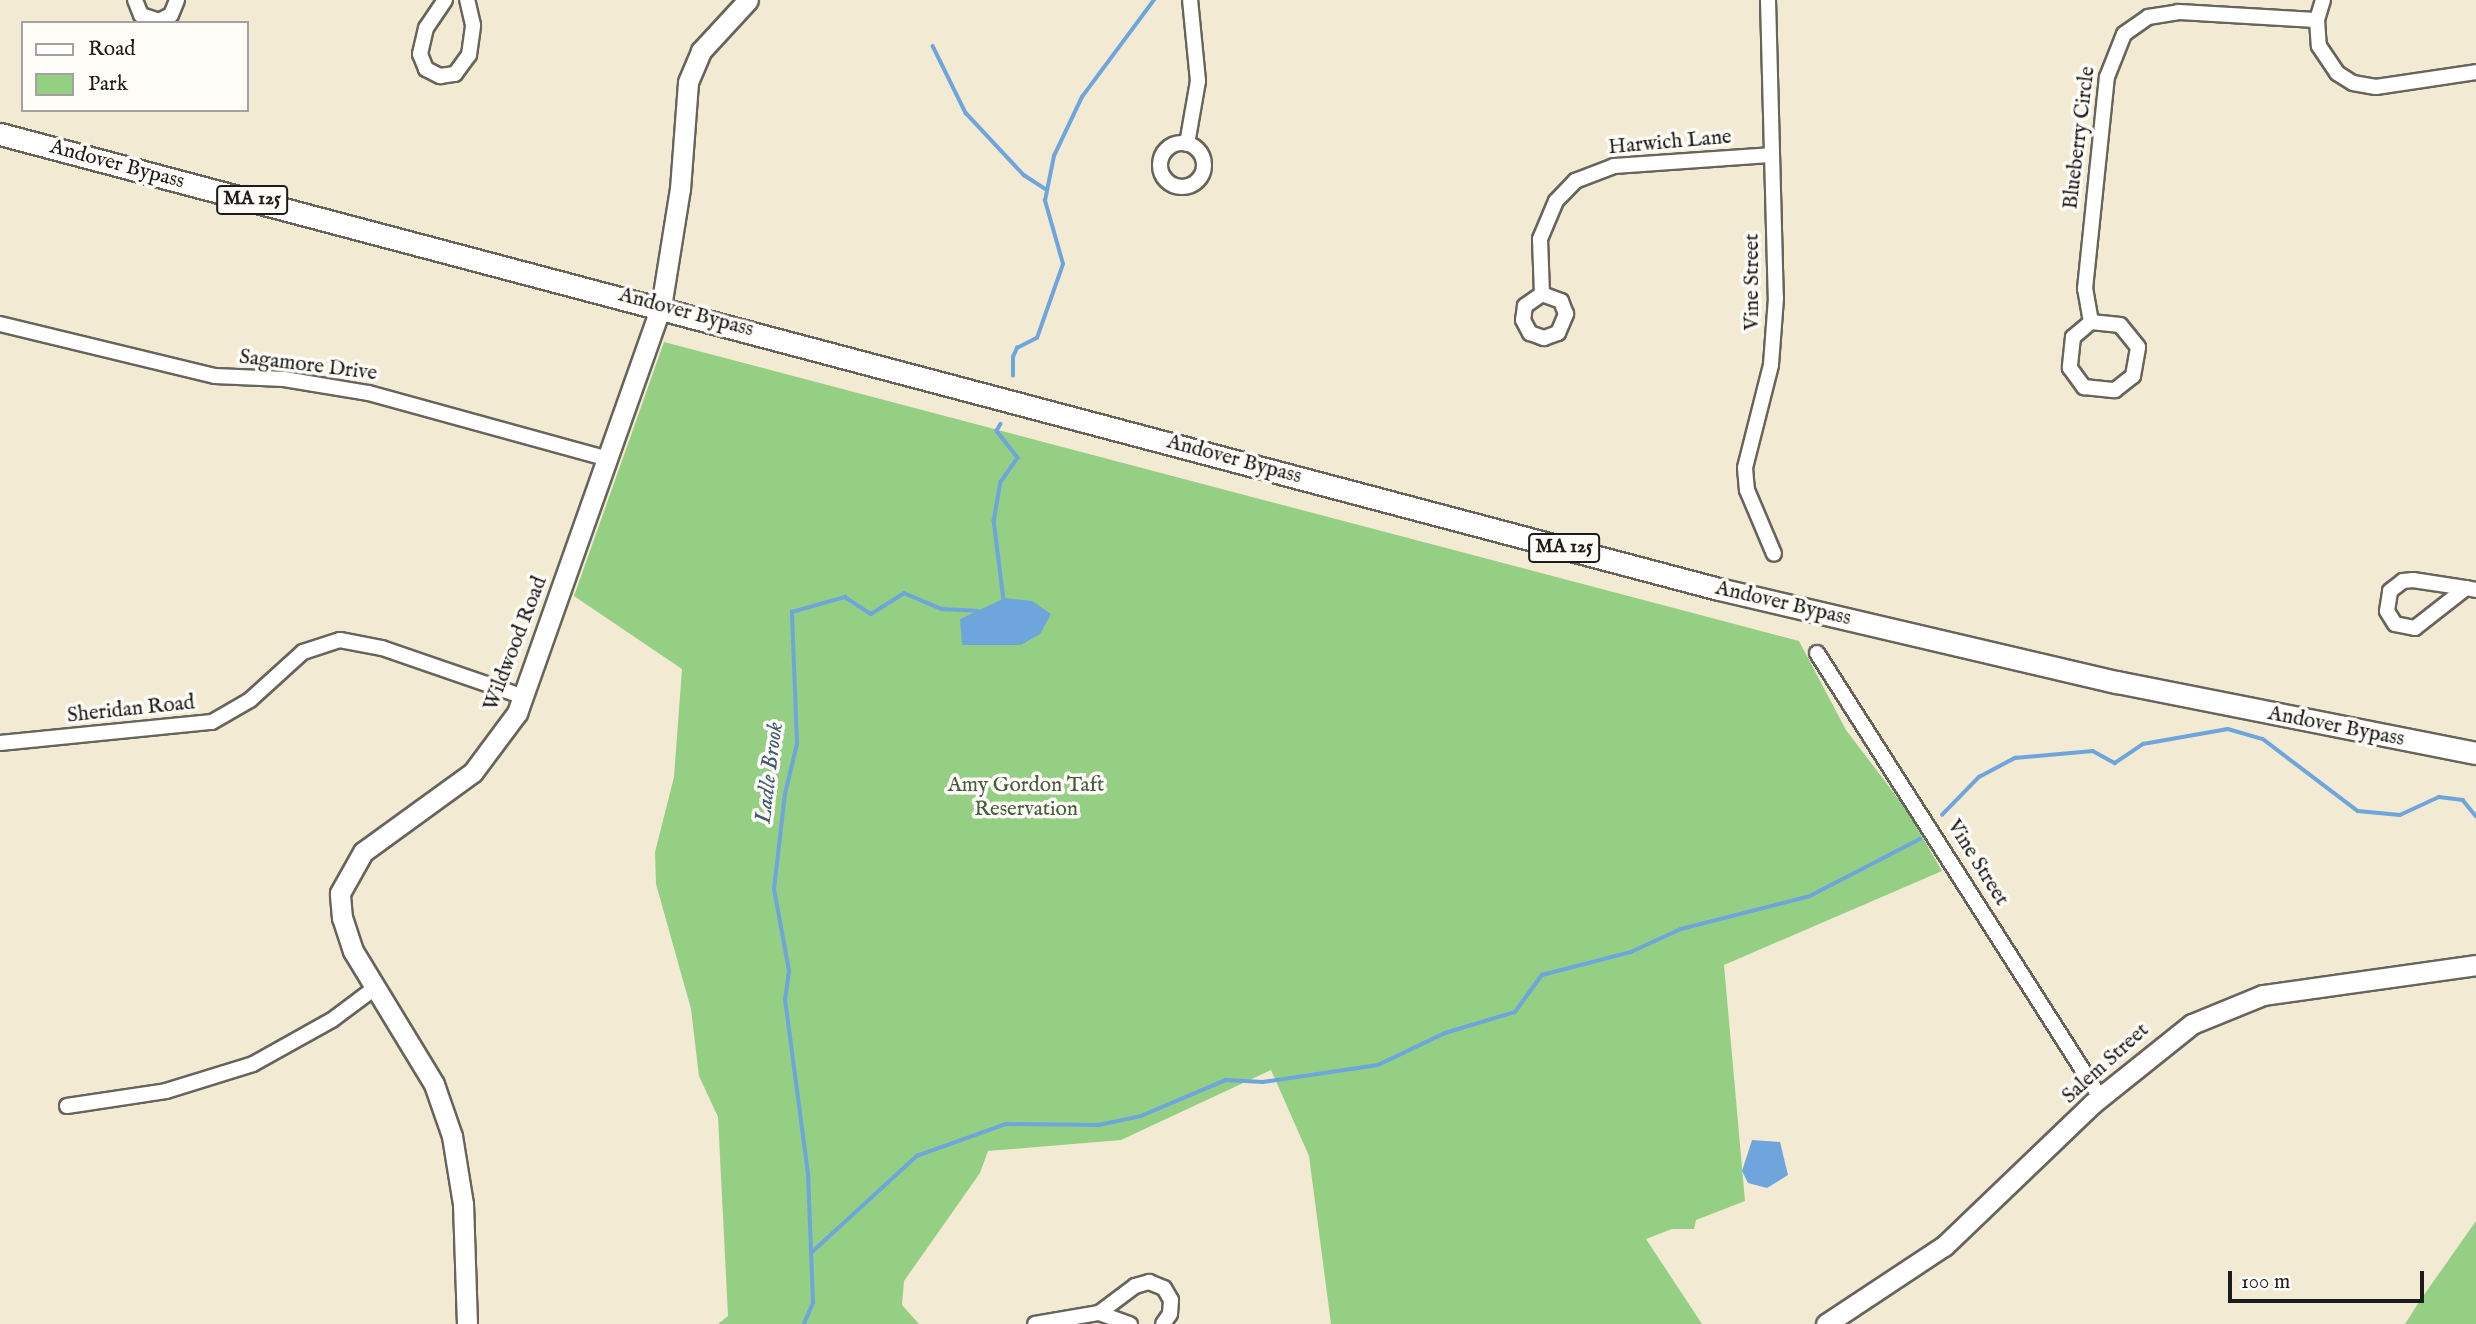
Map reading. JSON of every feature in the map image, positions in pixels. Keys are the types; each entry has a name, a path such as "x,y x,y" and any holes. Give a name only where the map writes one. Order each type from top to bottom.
{"main road":[{"name":"Andover Bypass","path":"0,134 1719,589 2117,682 2476,753"}],"street":[{"path":"135,0 141,15 159,21 171,15 177,0"},
{"path":"445,0 431,18 421,47 421,62 440,76 455,74 469,55 473,24 467,0"},
{"name":"Wildwood Road","path":"467,1324 463,1204 452,1136 434,1084 353,951 342,918 340,893 352,865 372,845 484,762 524,697 661,307 680,189 688,82 701,51 748,0"},
{"path":"1187,144 1198,81 1191,0"},
{"name":"Vine Street","path":"1768,0 1770,155 1777,264 1773,340 1745,468 1747,489 1774,554"},
{"path":"2323,0 2316,20 2323,55 2353,83 2376,87 2476,72"},
{"name":"Blueberry Circle","path":"2091,322 2087,265 2105,93 2110,61 2124,34 2148,17 2178,12 2316,20"},
{"name":"Harwich Lane","path":"1542,294 1538,266 1543,226 1556,201 1575,181 1614,166 1770,155"},
{"path":"2091,322 2120,325 2138,348 2133,376 2115,390 2084,387 2070,368 2070,344 2078,331 2091,322"},
{"name":"Sagamore Drive","path":"0,324 215,376 284,379 369,393 608,458"},
{"path":"2403,581 2471,589 2415,628 2395,624 2387,611 2388,595 2403,581"},
{"name":"Sheridan Road","path":"0,743 212,723 250,699 303,652 332,641 382,648 524,697"},
{"name":"Vine Street","path":"1817,653 2100,1097"},
{"name":"Salem Street","path":"1826,1324 1944,1246 2100,1097 2192,1024 2263,995 2476,965"},
{"path":"67,1106 166,1091 253,1064 332,1020 375,988"},
{"path":"1035,1324 1099,1313 1139,1284 1155,1283 1171,1300 1170,1314 1163,1324"},
{"path":"1099,1313 1130,1324"}],"green space":[{"name":"Amy Gordon Taft Reservation","path":"664,342 1799,641 1846,730 1906,809 1942,871 1724,965 1745,1201 1696,1220 1694,1229 1672,1229 1646,1239 1702,1324 1331,1324 1309,1156 1271,1070 1121,1140 988,1151 980,1173 904,1281 902,1305 919,1324 718,1324 728,1316 718,1117 699,1076 691,1009 656,884 655,852 674,777 682,669 574,596"},
{"path":"2476,1221 2476,1324 2405,1324 2419,1302"}],"water":[{"path":"1005,598 1032,601 1051,614 1040,634 1021,645 962,645 960,619"},
{"path":"1752,1140 1780,1142 1788,1175 1767,1188 1748,1183 1742,1171"}],"waterway":[{"name":"Ladle Brook","path":"1013,376 1013,357 1017,348 1037,338 1063,264 1045,201 1054,156 1082,97 1154,0"},
{"path":"933,46 966,113 1024,175 1047,190"},
{"name":"Ladle Brook","path":"1001,424 997,431 1018,458 1001,482 994,520 1004,600"},
{"name":"Ladle Brook","path":"804,1324 813,1303 808,1174 785,1000 789,971 774,889 785,794 797,744 792,612 845,597 871,614 904,593 942,609 977,611"},
{"path":"1942,815 1979,777 2015,758 2093,751 2115,763 2143,744 2228,729 2263,739 2358,811 2400,815 2439,797 2463,800 2476,816"},
{"path":"811,1253 917,1156 1006,1124 1099,1125 1141,1116 1226,1080 1263,1082 1378,1065 1445,1033 1515,1012 1542,975 1631,952 1681,929 1810,896 1920,839"}]}
